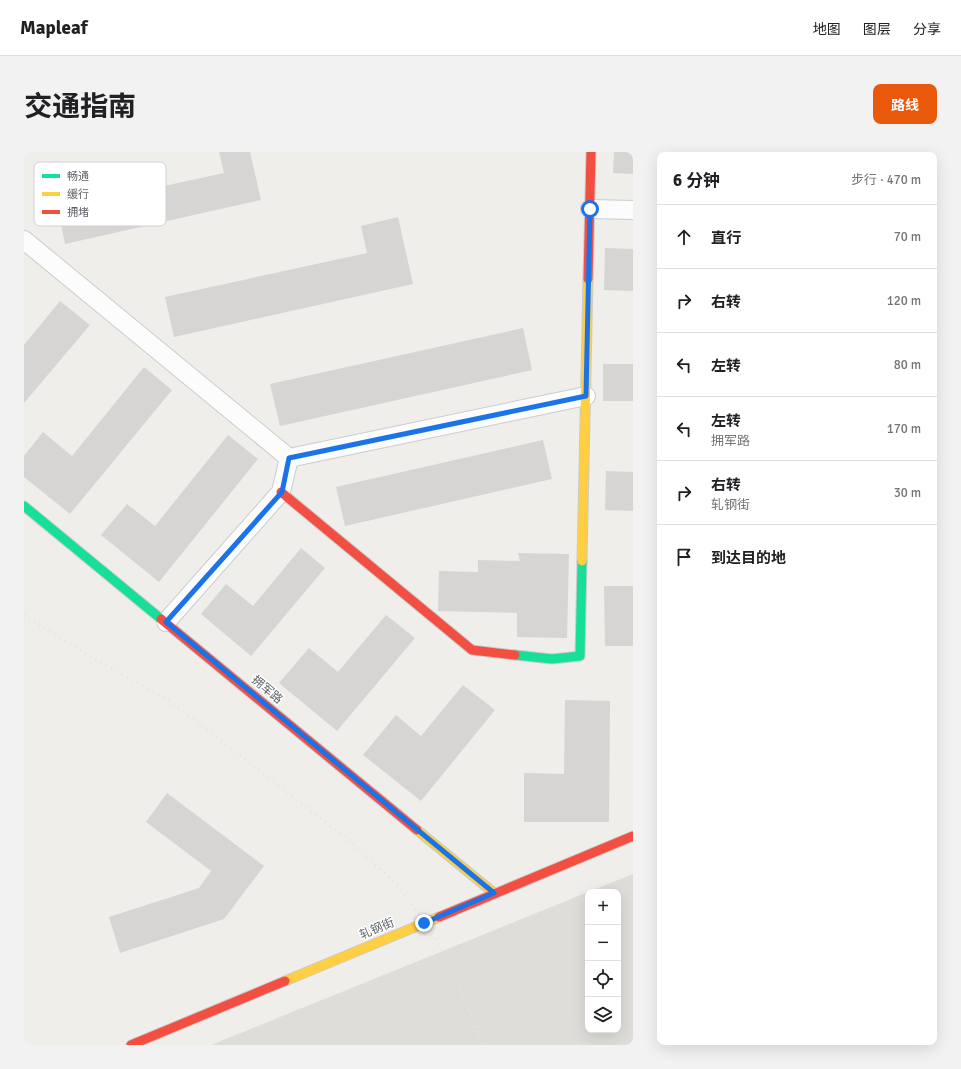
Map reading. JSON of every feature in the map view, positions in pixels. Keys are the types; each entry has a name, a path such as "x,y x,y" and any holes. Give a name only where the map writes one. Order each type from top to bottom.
{"street":[{"path":"282,492 472,650 552,659 580,656 591,152"},
{"path":"590,209 633,210"},
{"path":"24,240 289,458"},
{"path":"289,458 586,396"},
{"path":"166,622 282,492 289,458"},
{"name":"拥军路","path":"24,506 494,893"},
{"name":"轧钢街","path":"131,1045 633,836"}],"shaded area":[{"path":"633,874 633,1045 211,1045 585,893 585,1033 621,1033 621,889 596,889"}],"building":[{"path":"219,152 250,152 261,200 166,221 166,186 224,173"},
{"path":"614,152 633,152 633,174 613,173"},
{"path":"398,217 413,284 174,337 165,297 367,253 361,226"},
{"path":"61,226 145,226 65,244"},
{"path":"605,248 633,249 633,291 604,290"},
{"path":"60,301 90,325 24,403 24,345"},
{"path":"523,328 532,370 280,426 270,384"},
{"path":"603,364 633,364 633,401 603,401"},
{"path":"144,367 172,390 70,514 24,477 24,456 43,432 72,456"},
{"path":"228,435 258,459 159,582 101,535 127,504 155,526"},
{"path":"543,440 552,479 345,526 336,487"},
{"path":"606,471 633,472 633,511 605,510"},
{"path":"301,548 325,568 251,656 201,614 226,584 253,606"},
{"path":"518,553 569,554 567,638 517,637 517,613 438,611 439,571 478,572 478,560 520,561"},
{"path":"604,586 633,586 633,646 605,646"},
{"path":"386,615 415,638 337,731 279,683 309,648 338,672"},
{"path":"463,685 495,710 421,801 363,755 396,715 421,736"},
{"path":"565,700 610,701 609,822 524,822 524,773 564,774"},
{"path":"167,793 264,866 224,919 120,953 109,917 199,888 211,871 146,822"}],"railway":[{"path":"24,615 94,659 163,697 351,842 400,888 439,944 464,996 482,1045"}],"traffic: fast":[{"path":"24,506 161,619"},
{"path":"515,655 552,659 580,656 582,561"}],"traffic: slow":[{"path":"582,561 588,279"},
{"path":"417,830 494,893"},
{"path":"285,981 439,917"}],"traffic: jam":[{"path":"588,279 591,152"},
{"path":"281,492 472,650 515,655"},
{"path":"161,619 417,830"},
{"path":"439,917 633,836"},
{"path":"131,1045 285,981"}],"route":[{"path":"424,923 494,893 166,622 282,492 289,458 586,396 590,209"}]}
